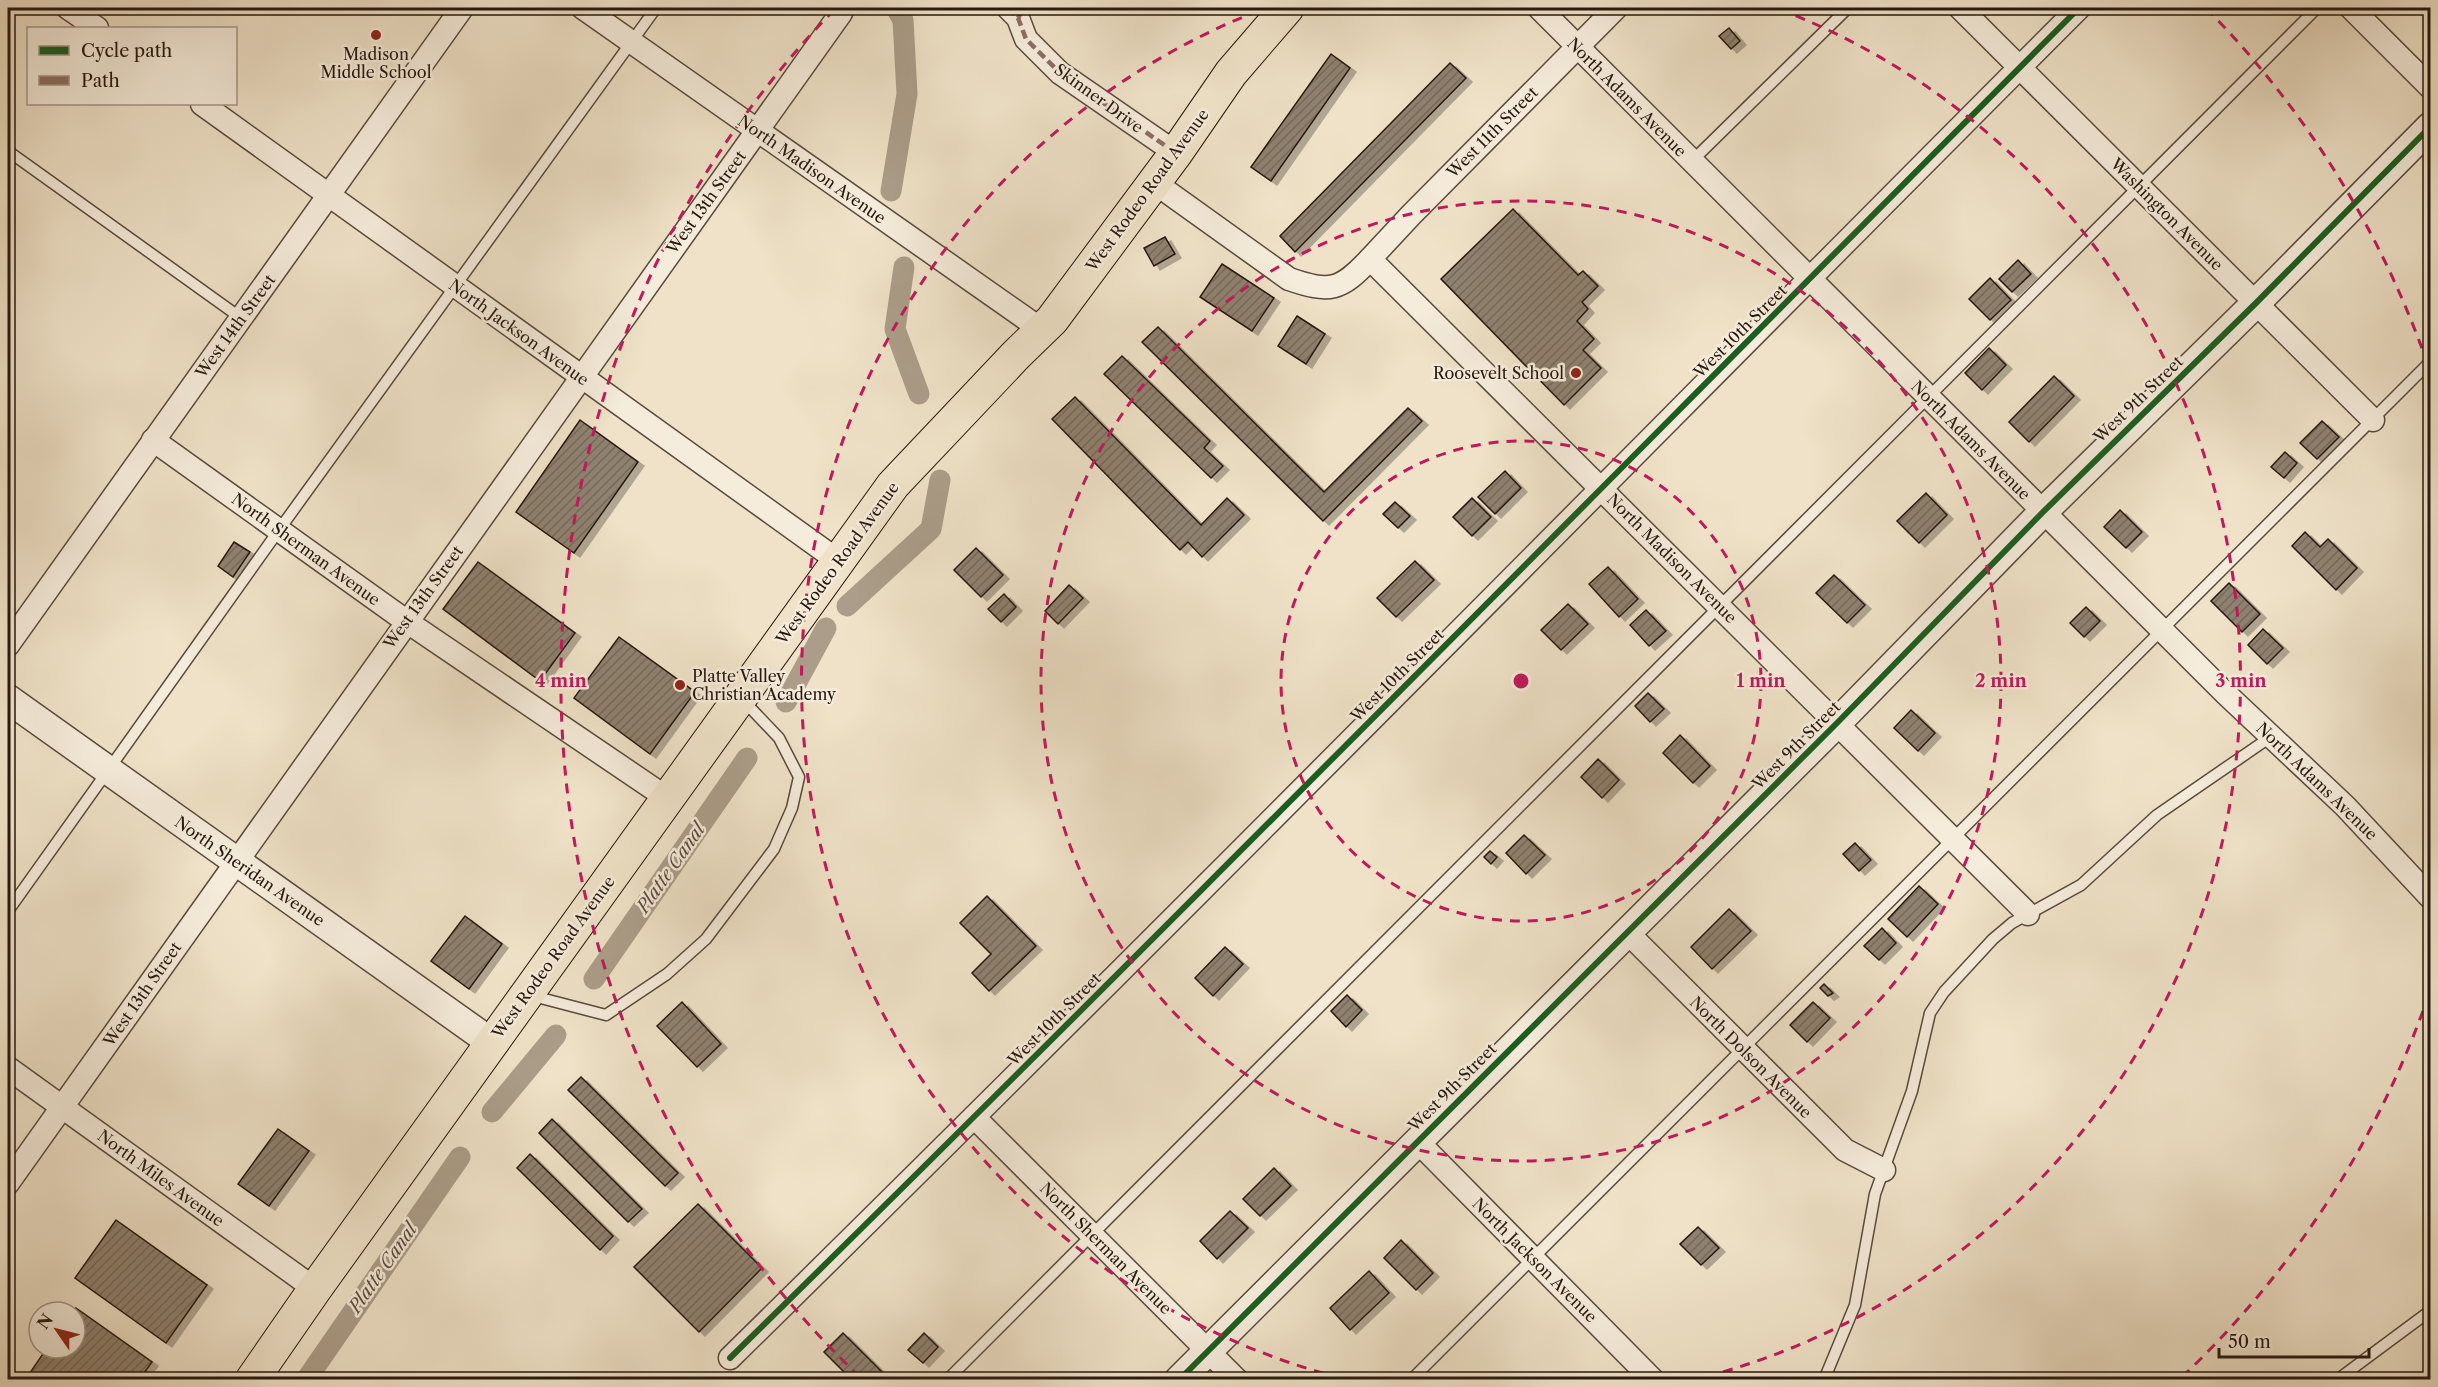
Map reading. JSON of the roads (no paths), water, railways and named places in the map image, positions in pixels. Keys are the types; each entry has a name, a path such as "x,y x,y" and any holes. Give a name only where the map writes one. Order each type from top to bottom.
{"main road":[{"name":"West Rodeo Road Avenue","path":"252,1380 837,560 893,485 1016,354 1052,320 1155,183 1231,73 1287,8"}],"street":[{"path":"68,8 96,27"},
{"name":"West 14th Street","path":"8,645 462,8"},
{"name":"North Madison Avenue","path":"583,8 1042,330"},
{"name":"North Adams Avenue","path":"1539,8 2226,694 2345,806 2430,897"},
{"name":"West 11th Street","path":"1370,259 1616,8"},
{"name":"Washington Avenue","path":"1960,8 2373,420"},
{"name":"West 10th Street","path":"730,1358 974,1118 2079,8"},
{"path":"2351,8 2430,87"},
{"name":"Skinner Drive","path":"1017,11 1026,39 1060,73 1176,153"},
{"name":"West 13th Street","path":"8,1184 406,621 841,13"},
{"name":"North Jackson Avenue","path":"203,105 837,560"},
{"name":"West 9th Street","path":"1179,1380 1837,723 2043,512 2256,303 2430,127"},
{"path":"1155,183 1289,279 1315,288 1335,288 1361,269 1370,259"},
{"name":"North Madison Avenue","path":"1370,259 2028,915"},
{"name":"North Sherman Avenue","path":"153,440 406,621 667,798"},
{"name":"North Sheridan Avenue","path":"8,699 492,1043"},
{"name":"North Dolson Avenue","path":"1627,932 1845,1150 1884,1170"},
{"name":"North Miles Avenue","path":"8,1068 315,1289"},
{"name":"North Sherman Avenue","path":"974,1118 1238,1380"},
{"name":"North Jackson Avenue","path":"1417,1141 1653,1380"}],"lane":[{"path":"8,911 279,530 656,8"},
{"path":"1692,161 1848,8"},
{"path":"947,1380 2317,8"},
{"path":"8,151 241,318"},
{"path":"1411,1380 2430,362"},
{"path":"527,994 606,1015 667,975 706,939 739,892 774,849 792,808 799,777 779,738 740,697"},
{"path":"1824,1380 1855,1305 1875,1194 1912,1091 1930,1013 1944,992 1993,939 2012,923 2081,885 2157,815 2272,735"},
{"path":"2337,1380 2430,1311"}],"waterway":[{"name":"Platte Canal","path":"891,191 907,94 903,20 896,8"},
{"name":"Platte Canal","path":"904,267 895,329 919,394"},
{"name":"Platte Canal","path":"847,606 931,529 940,480"},
{"path":"786,702 826,628"},
{"name":"Platte Canal","path":"594,979 747,758"},
{"path":"492,1112 556,1035"},
{"name":"Platte Canal","path":"306,1380 460,1157"}],"place":[{"name":"Madison Middle School","path":"376,35"},
{"name":"Roosevelt School","path":"1576,373"},
{"name":"Platte Valley Christian Academy","path":"680,685"}]}
